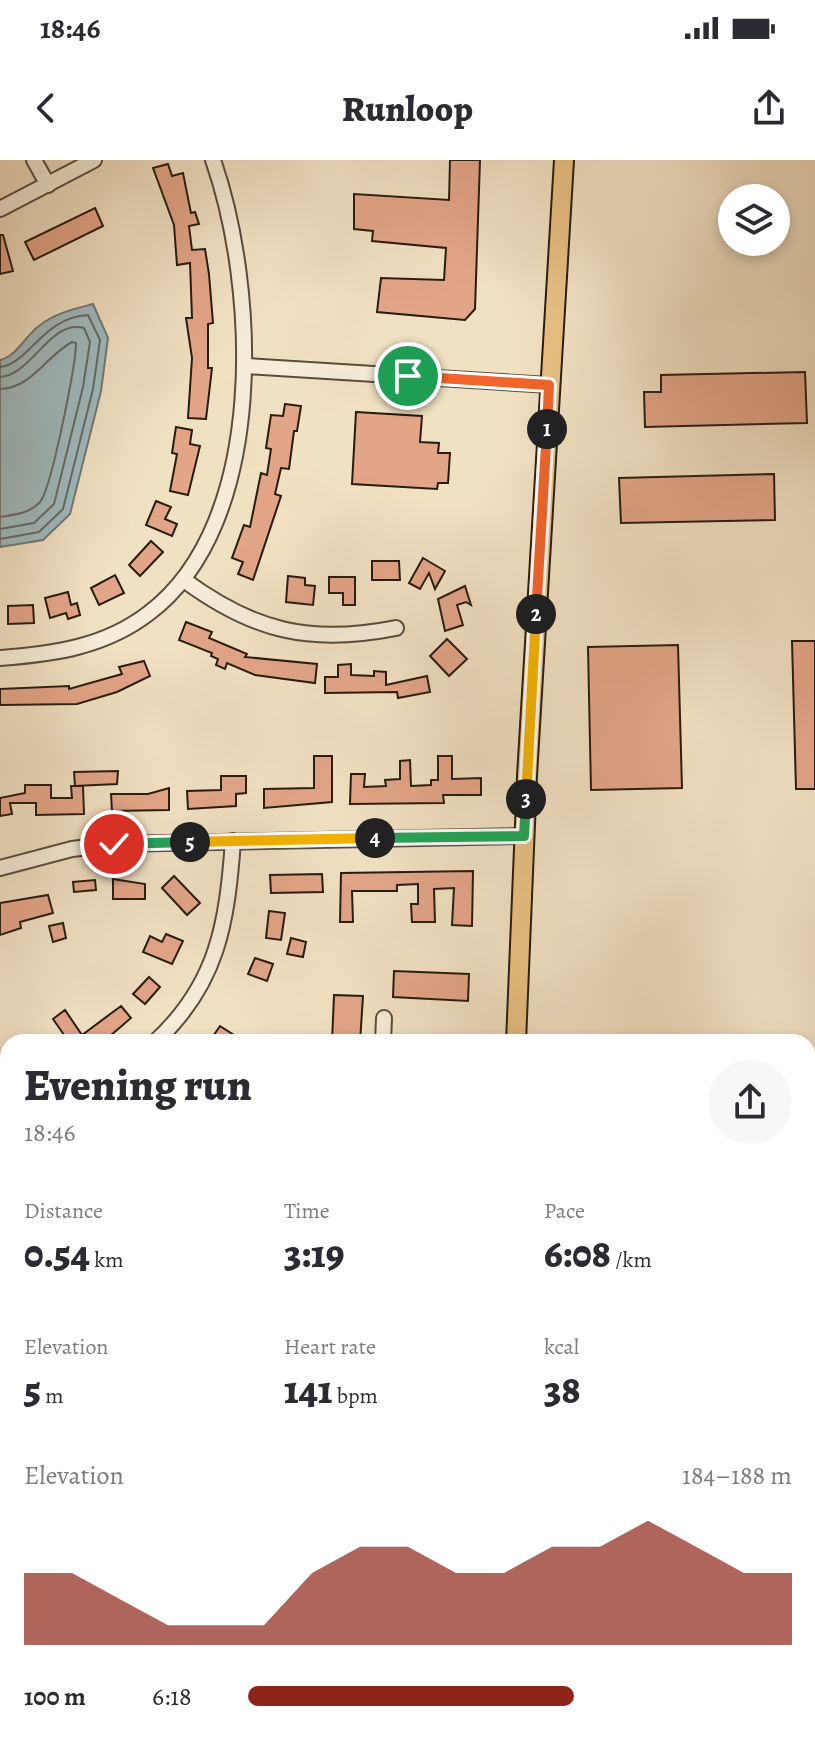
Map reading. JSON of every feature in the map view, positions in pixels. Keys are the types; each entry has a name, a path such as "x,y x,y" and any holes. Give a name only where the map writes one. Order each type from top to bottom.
{"main road":[{"path":"516,1034 524,836 564,160"}],"street":[{"path":"34,160 48,185"},
{"path":"0,209 94,160"},
{"path":"0,658 48,655 86,646 149,613 184,580 210,533 235,445 246,366 239,260 229,208 213,160"},
{"path":"246,366 549,385"},
{"path":"184,580 229,611 285,631 333,636 396,628"},
{"path":"0,868 72,849 233,841 524,836"},
{"path":"163,1034 204,981 219,946 228,907 233,841"},
{"path":"383,1034 384,1018"}],"water":[{"path":"93,304 108,338 101,391 70,514 43,540 0,547 0,360 11,354 45,322"}],"building":[{"path":"450,160 480,160 475,309 465,320 377,312 381,278 444,280 446,248 372,241 373,231 354,229 354,194 449,200"},
{"path":"168,164 172,176 183,173 191,213 195,212 199,224 189,226 192,250 205,249 209,274 213,323 208,324 208,368 212,368 206,419 188,418 192,358 186,318 192,318 190,263 177,265 174,225 153,168"},
{"path":"95,208 103,226 34,260 25,242"},
{"path":"0,235 3,235 13,271 0,274"},
{"path":"805,372 807,423 645,427 644,392 661,392 661,375"},
{"path":"285,404 301,406 297,431 294,431 289,469 281,468 275,494 281,496 253,580 238,574 243,562 232,558 244,525 250,527 261,473 267,475 271,449 266,448 271,415 283,416"},
{"path":"356,412 422,416 420,442 439,443 438,453 450,453 448,483 438,483 437,489 352,484"},
{"path":"176,427 192,430 190,444 200,446 188,495 170,491 177,454 172,453"},
{"path":"774,474 775,520 621,523 619,478"},
{"path":"156,501 171,507 165,519 177,524 172,536 146,525"},
{"path":"151,541 163,552 140,576 129,565"},
{"path":"423,558 445,571 435,589 429,573 420,589 409,583"},
{"path":"372,561 399,561 400,580 372,580"},
{"path":"115,575 124,593 99,605 91,588"},
{"path":"288,576 305,578 305,585 315,586 313,605 286,602"},
{"path":"329,577 355,577 355,605 343,605 343,593 329,593"},
{"path":"465,586 471,605 466,602 457,605 463,625 445,631 438,599"},
{"path":"68,592 71,605 77,603 80,615 68,619 66,613 50,618 45,598"},
{"path":"33,605 34,623 8,624 8,606"},
{"path":"186,622 212,632 209,638 247,654 245,657 317,664 315,683 255,675 227,663 225,669 216,665 218,659 211,656 212,653 179,640"},
{"path":"447,639 467,659 449,676 430,656"},
{"path":"792,641 815,641 815,789 796,789"},
{"path":"678,645 682,788 591,790 588,647"},
{"path":"144,661 150,676 117,692 77,704 0,705 0,689 69,686 69,689 122,674 119,667"},
{"path":"351,664 351,675 374,676 374,671 386,672 386,685 427,676 430,692 398,698 397,692 325,693 325,677 338,677 338,665"},
{"path":"314,756 332,756 332,802 264,808 264,789 314,788"},
{"path":"438,756 452,756 452,779 481,778 481,795 443,795 444,803 350,804 351,774 365,774 364,787 386,786 385,780 400,779 400,761 410,760 411,786 431,785 431,780 438,780"},
{"path":"118,771 117,784 75,786 74,772"},
{"path":"221,776 246,776 246,793 236,794 236,806 188,809 187,791 221,790"},
{"path":"25,785 51,785 51,798 72,798 71,786 83,786 84,814 36,815 36,803 10,803 12,814 0,816 0,798 25,793"},
{"path":"169,788 169,810 112,811 111,794 148,794"},
{"path":"473,871 472,926 452,925 454,888 434,889 435,922 412,922 411,904 418,904 418,884 397,885 397,891 352,891 353,922 340,922 341,873"},
{"path":"322,874 323,892 271,893 270,875"},
{"path":"174,876 200,903 187,915 162,888"},
{"path":"113,879 145,884 145,899 113,899"},
{"path":"95,880 96,890 74,892 73,882"},
{"path":"48,895 53,913 20,922 21,928 0,935 0,903"},
{"path":"269,911 285,913 281,940 266,938"},
{"path":"63,923 66,938 53,942 49,926"},
{"path":"166,934 183,941 172,964 143,952 150,936 162,942"},
{"path":"291,938 306,942 303,957 287,954"},
{"path":"255,958 273,964 267,981 248,974"},
{"path":"394,971 469,974 468,1001 393,997"},
{"path":"149,977 160,987 145,1004 133,994"},
{"path":"334,995 363,996 361,1034 332,1034"},
{"path":"121,1006 131,1018 112,1034 83,1034"},
{"path":"65,1010 81,1034 63,1034 53,1019"},
{"path":"220,1026 232,1034 214,1034"}],"route":[{"path":"114,844 524,836 549,385 408,376"}]}
